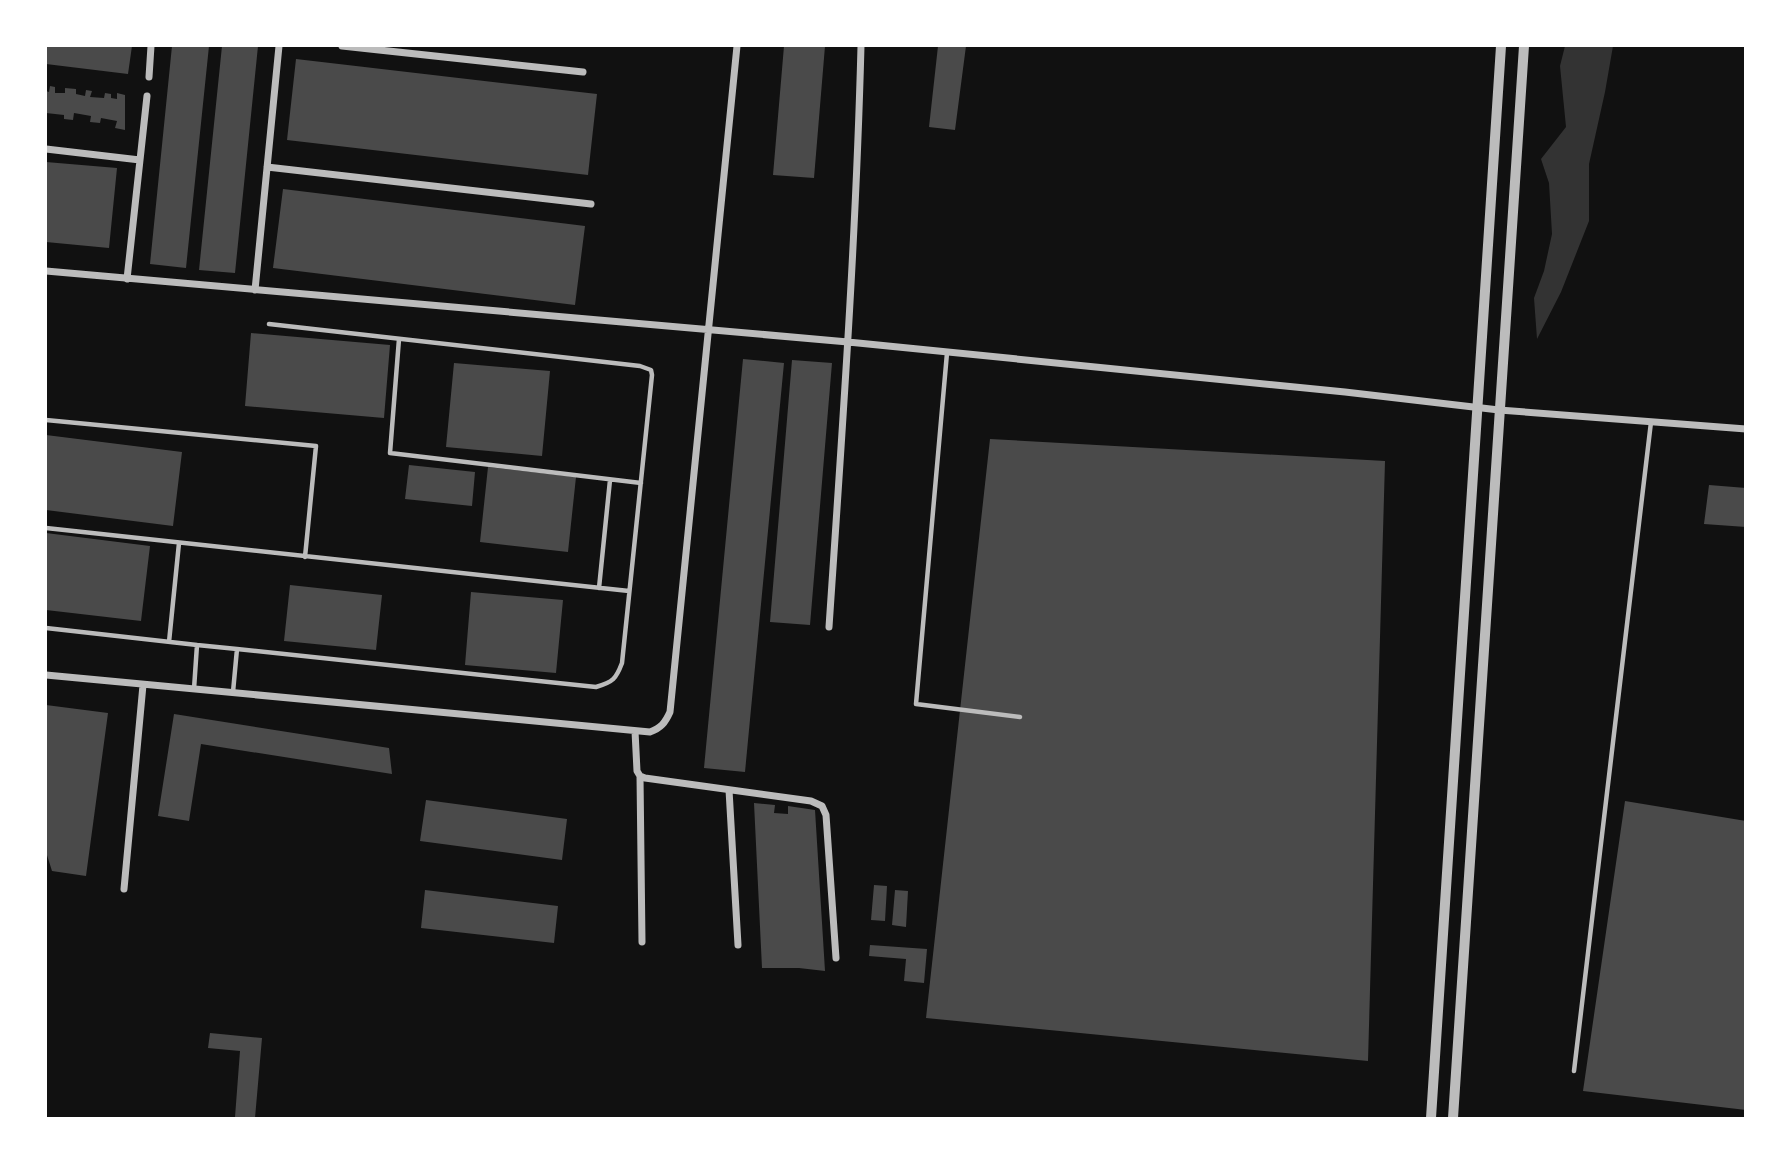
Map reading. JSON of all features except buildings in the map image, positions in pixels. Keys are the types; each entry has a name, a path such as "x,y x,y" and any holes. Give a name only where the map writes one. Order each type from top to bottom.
{"street":[{"path":"149,77 151,46"},
{"path":"255,290 279,46"},
{"path":"342,46 583,72"},
{"path":"46,675 650,733 665,723 670,712 737,46"},
{"path":"829,628 848,342 861,46"},
{"path":"1431,1118 1501,46"},
{"path":"1453,1118 1524,46"},
{"path":"127,279 147,96"},
{"path":"46,149 140,160"},
{"path":"267,167 591,204"},
{"path":"46,271 848,342 1499,410 1745,429"},
{"path":"124,889 143,685"},
{"path":"635,731 637,771 640,776 642,942"},
{"path":"640,776 811,802 822,806 827,815 836,958"},
{"path":"729,790 738,945"}],"lane":[{"path":"46,628 596,687 611,682 618,674 622,663 651,370 269,324"},
{"path":"399,339 390,453 641,483"},
{"path":"947,352 916,704 1020,717"},
{"path":"46,420 316,446 305,557"},
{"path":"1574,1071 1651,422"},
{"path":"598,588 610,480"},
{"path":"46,528 629,591"},
{"path":"169,642 179,543"},
{"path":"194,689 197,645"},
{"path":"233,693 237,649"}],"shaded area":[{"path":"1565,46 1613,46 1589,164 1589,221 1561,292 1537,339 1534,298 1544,271 1552,234 1549,183 1541,159 1566,127 1560,66"}]}
